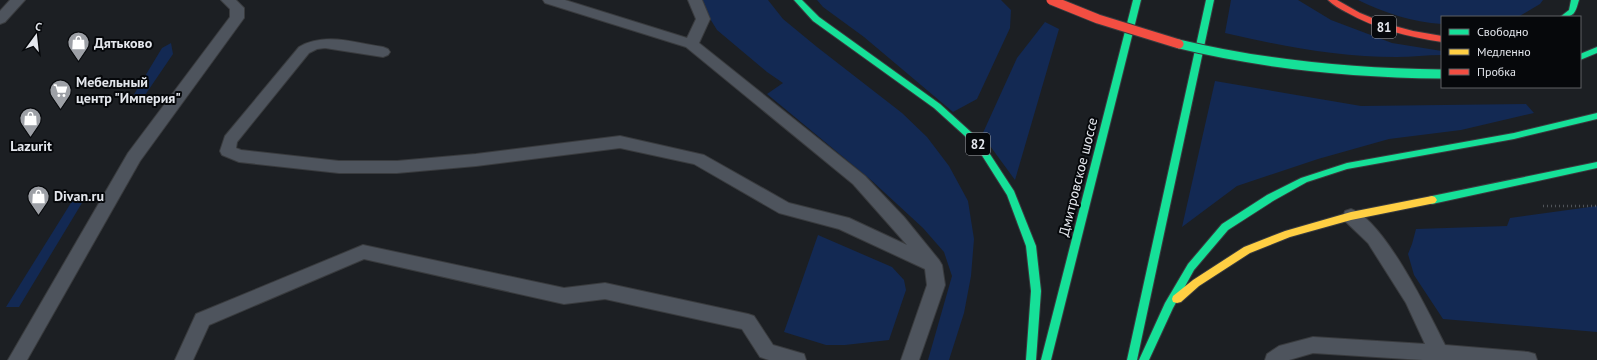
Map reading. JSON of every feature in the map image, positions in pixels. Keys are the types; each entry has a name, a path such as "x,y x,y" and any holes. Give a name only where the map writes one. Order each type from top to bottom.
{"main road":[{"name":"82","path":"798,0 816,19 937,106 979,144 1011,194 1031,246 1036,290 1031,360"},
{"path":"1051,0 1079,12 1152,38 1235,58 1319,70 1396,75 1441,74"},
{"name":"Дмитровское шоссе","path":"1046,360 1137,0"},
{"path":"1132,360 1210,0"},
{"name":"81","path":"1332,0 1340,6 1372,23 1415,36 1441,39"},
{"path":"1565,16 1572,11 1575,0"},
{"path":"1581,56 1597,50"},
{"path":"1144,360 1169,306 1191,267 1225,226 1270,198 1304,180 1347,166 1514,136 1597,116"},
{"path":"1169,306 1196,283 1247,250 1288,234 1351,216 1597,165"}],"lane":[{"path":"0,19 18,0"},
{"path":"17,360 134,156 237,18 237,8 228,0"},
{"path":"550,0 691,44 859,180 898,222 933,265 936,285 910,360"},
{"path":"691,44 703,19 695,0"},
{"path":"383,52 325,43 313,45 304,50 230,140 228,150 239,156 331,166 398,167 476,160 620,142 698,159 784,208 843,223 933,265"},
{"path":"1351,216 1374,238 1412,298 1439,353"},
{"path":"184,360 202,320 363,252 564,296 605,291 748,322 767,351 797,360"},
{"path":"1274,360 1286,352 1313,345 1528,360"}],"path":[{"path":"1543,206 1597,206"}],"shaded area":[{"path":"702,0 768,0 783,19 902,113 927,137 949,166 968,201 974,239 971,276 964,313 949,360 928,360 952,276 944,252 923,228 871,180 767,94 783,83 767,72 717,30 709,17"},
{"path":"817,0 1001,0 1011,10 1010,28 977,99 953,112 864,37 823,7"},
{"path":"1231,0 1298,0 1331,20 1392,43 1441,51 1441,55 1374,57 1331,53 1225,33"},
{"path":"1358,0 1543,0 1540,4 1520,16 1441,16 1441,24 1420,21 1378,9"},
{"path":"1045,22 1059,29 1015,180 982,135 1017,58"},
{"path":"171,43 173,54 141,101 130,101 162,48"},
{"path":"1215,81 1361,106 1526,104 1534,113 1461,130 1389,139 1318,159 1237,186 1182,227"},
{"path":"74,198 85,198 19,307 6,307"},
{"path":"1597,206 1597,332 1443,319 1414,275 1408,254 1416,229 1507,226 1510,218"},
{"path":"818,235 892,267 904,280 906,290 889,340 845,345 826,345 784,332"}],"traffic: fast":[{"path":"798,0 816,19 937,106 979,144 1011,194 1031,246 1036,291 1031,360"},
{"path":"1046,360 1137,0"},
{"path":"1132,360 1210,0"},
{"path":"1565,16 1572,11 1575,0"},
{"path":"1179,44 1211,52 1277,64 1309,68 1375,73 1441,74"},
{"path":"1581,57 1597,50"},
{"path":"1144,360 1169,306 1191,267 1225,227 1270,198 1304,180 1347,166 1514,136 1597,116"},
{"path":"1432,200 1597,165"}],"traffic: slow":[{"path":"1177,299 1196,283 1247,250 1288,234 1351,216 1432,200"}],"traffic: jam":[{"path":"1051,0 1098,19 1179,44"},
{"path":"1332,0 1357,15 1398,31 1441,39"}],"place":[{"name":"Дятьково","path":"78,62"},
{"name":"Мебельный центр \"Империя\"","path":"60,110"},
{"name":"Lazurit","path":"31,138"},
{"name":"Divan.ru","path":"38,216"}]}
